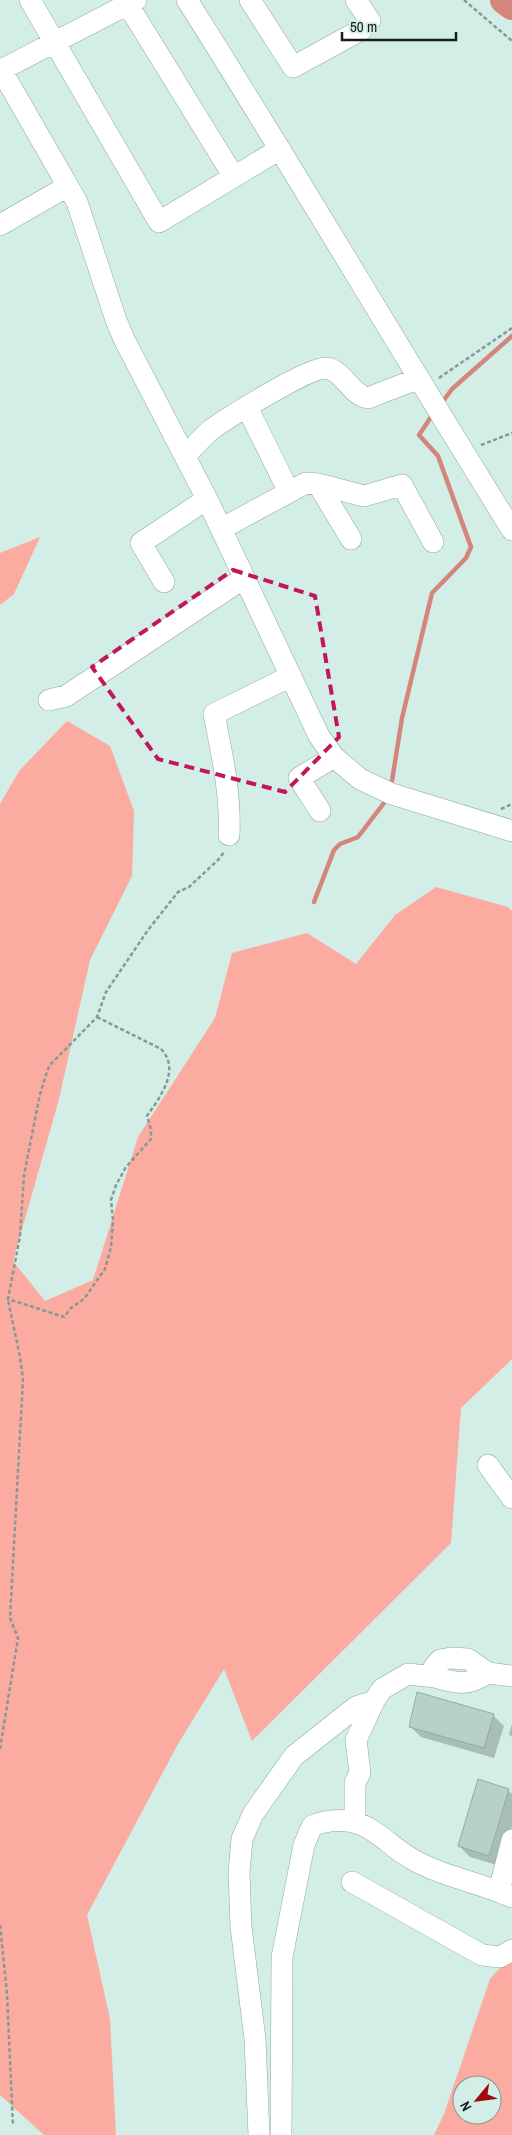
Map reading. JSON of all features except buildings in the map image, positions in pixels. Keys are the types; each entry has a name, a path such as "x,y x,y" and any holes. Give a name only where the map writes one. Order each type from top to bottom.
{"street":[{"path":"30,0 53,43 159,222 280,149"},
{"path":"187,0 512,530"},
{"path":"250,0 293,67 361,30 370,21 356,0"},
{"path":"234,177 130,2 0,69 68,186 82,214 116,320 124,339 207,499 319,736 334,757 360,779 389,793 512,831"},
{"path":"0,225 68,186"},
{"path":"185,456 212,429 247,407 317,369 327,368 335,371 354,392 362,397 429,397"},
{"path":"247,407 289,492"},
{"path":"221,529 306,483 318,484 364,496 402,484 433,542"},
{"path":"318,484 351,539"},
{"path":"164,582 141,543 207,499"},
{"path":"49,700 66,696 244,578"},
{"path":"229,835 228,784 214,714 291,676"},
{"path":"320,811 299,778 334,757"},
{"path":"488,1465 512,1498"},
{"path":"355,1822 355,1783 360,1773 356,1740 374,1700 382,1689 408,1674 473,1683 488,1673 512,1676"},
{"path":"248,2135 258,2135 255,2039 241,1927 240,1872 242,1838 253,1814 294,1756 356,1707 374,1700"},
{"path":"281,2135 282,1956 304,1844 312,1826 328,1819 355,1822 423,1864 449,1876 505,1894 512,1840"},
{"path":"352,1882 482,1955 500,1957 512,1950"}],"path":[{"path":"464,0 512,41"},
{"path":"429,397 512,328"},
{"path":"463,452 512,433"},
{"path":"0,1749 18,1638 10,1618 23,1379 8,1299 20,1236 24,1175 40,1094 49,1066 97,1017 106,992 148,930 178,892 189,887 218,860 225,850 229,835"},
{"path":"8,1299 64,1318 71,1308 84,1298 100,1276 107,1262 111,1247 113,1221 111,1200 116,1185 126,1167 151,1139 151,1130 147,1116 167,1086 169,1067 167,1055 161,1049 97,1017"},
{"path":"0,1924 13,2126"}],"highlighted area":[{"path":"233,570 315,596 339,737 285,792 158,759 92,667"}],"shaded area":[{"path":"40,537 14,594 0,605 0,553"},
{"path":"67,721 110,746 134,811 132,876 90,960 59,1099 13,1261 45,1301 93,1280 138,1137 215,1018 232,953 307,933 356,964 395,915 436,887 508,907 512,911 512,1359 461,1408 451,1543 252,1741 224,1669 178,1744 87,1915 110,2019 116,2135 44,2135 0,2095 0,804 19,771"},
{"path":"512,1954 512,2135 434,2135 452,2091 452,2125 502,2125 502,2075 457,2075 490,1979"}],"waterway":[{"path":"504,0 512,6"},
{"path":"441,404 452,389 512,336"},
{"path":"391,787 402,718 432,593 466,558 471,547 438,456 419,435 433,414"},
{"path":"314,902 334,850 340,844 358,837 387,799"}]}
